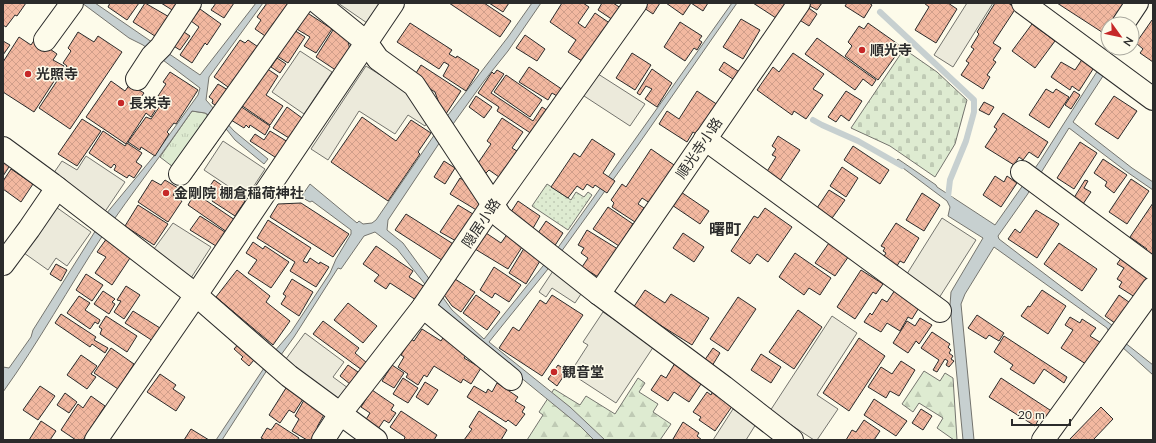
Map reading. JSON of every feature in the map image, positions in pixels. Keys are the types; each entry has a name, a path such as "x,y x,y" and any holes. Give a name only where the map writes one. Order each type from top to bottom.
{"street":[{"path":"136,79 190,3"},
{"path":"180,174 302,3"},
{"path":"318,3 366,42 378,59 414,85 501,217 599,294 724,387 792,440"},
{"path":"96,440 196,295 393,3"},
{"name":"隠居小路","path":"323,440 340,414 430,298 493,204 636,3"},
{"name":"順光寺小路","path":"599,294 799,3"},
{"path":"1023,3 1104,57 1150,90"},
{"path":"1128,16 1137,3"},
{"path":"44,40 71,4"},
{"path":"705,139 940,311"},
{"path":"3,148 196,295 289,376 376,440"},
{"path":"1022,172 1153,269"},
{"path":"3,264 29,229 56,188"},
{"path":"1042,440 1153,288"},
{"path":"430,298 511,379"}],"green space":[{"path":"904,49 937,72 967,100 955,144 935,177 890,146 851,128"},
{"path":"192,111 205,113 226,129 190,180 160,157"},
{"path":"547,184 571,200 576,192 584,197 588,192 592,195 568,230 532,206"},
{"path":"924,371 940,381 945,373 953,378 957,440 954,440 937,428 943,418 919,403 913,412 902,404"},
{"path":"638,378 645,383 639,392 658,404 653,412 671,424 660,440 527,440 543,415 539,412 554,389 580,405 586,396 615,414"}],"shaded area":[{"path":"82,3 95,3 200,75 256,3 263,3 209,77 206,100 234,131 268,159 264,164 235,140 227,130 212,117 205,113 192,111 103,235 29,354 3,392 3,367 9,368 31,337 33,330 106,214 154,156 198,95 200,88 143,45 129,38"},
{"path":"338,3 381,3 367,23"},
{"path":"532,3 541,3 508,51 484,81 438,145 388,220 387,230 403,243 452,310 484,339 547,261 552,264 489,342 570,407 605,440 594,440 580,426 437,309 428,288 397,249 375,232 364,236 341,269 338,268 294,337 278,359 274,352 291,332 330,273 336,259 351,234 351,230 312,201 310,202 301,197 310,184 357,223 359,221 363,224 372,223 376,220 448,115"},
{"path":"732,3 737,3 561,252 557,249"},
{"path":"967,3 993,3 953,67 934,55"},
{"path":"300,51 332,72 304,114 272,92"},
{"path":"366,66 404,90 427,123 425,126 408,115 395,134 359,111 328,160 311,149"},
{"path":"1098,70 1105,73 1073,122 1132,168 1153,182 1153,190 1069,128 1027,195 998,236 999,239 1113,326 1109,332 1107,328 994,247 965,294 961,304 974,440 963,440 950,305 951,292 983,238 948,216 950,207 947,201 895,162 898,159 937,187 995,225 1040,161"},
{"path":"595,72 645,104 630,126 581,94"},
{"path":"223,141 265,169 246,198 204,170"},
{"path":"86,156 125,182 104,213 51,177 62,161 77,170"},
{"path":"56,207 91,232 67,266 56,258 48,270 24,253"},
{"path":"942,218 976,240 939,298 905,277"},
{"path":"173,223 211,247 189,281 151,253"},
{"path":"555,268 585,288 575,303 552,288 546,297 539,292"},
{"path":"603,312 654,346 616,403 570,373 588,345 583,342"},
{"path":"832,316 857,333 817,395 838,409 817,440 814,440 770,411"},
{"path":"305,333 344,362 333,377 348,388 337,402 283,363"},
{"path":"1124,342 1153,365 1153,375 1121,346"},
{"path":"266,365 269,367 222,440 216,440"},
{"path":"733,409 756,424 746,440 713,440"}],"building":[{"path":"3,3 26,3 17,16 15,15 6,27 3,25"},
{"path":"110,3 139,3 127,20 108,7"},
{"path":"145,3 171,18 158,38 133,22"},
{"path":"161,3 184,3 177,13"},
{"path":"216,3 234,3 224,18 211,10"},
{"path":"267,3 294,3 271,40 255,29 261,20 257,17"},
{"path":"449,3 484,3 511,21 500,37"},
{"path":"489,3 509,3 503,12"},
{"path":"562,3 583,3 589,7 578,23 585,28 595,13 611,24 585,63 568,52 576,40 550,22"},
{"path":"602,3 613,3 624,10 616,22 598,10"},
{"path":"648,3 660,3 653,14 644,8"},
{"path":"666,3 691,3 683,15"},
{"path":"691,3 708,3 703,11"},
{"path":"753,3 786,3 776,18"},
{"path":"809,3 822,3 817,10 808,5"},
{"path":"847,3 869,3 872,5 864,18 845,6"},
{"path":"924,3 948,3 957,9 936,43 915,30 929,7"},
{"path":"995,3 1008,3 1016,8 993,43 1001,48 993,60 996,62 987,75 990,77 983,89 961,75 969,63 966,61 974,49 971,47 979,34 977,32"},
{"path":"1057,3 1132,3 1123,16 1100,16 1100,31"},
{"path":"806,6 817,14 809,26 798,19"},
{"path":"200,9 221,24 207,45 205,43 192,63 180,55 199,27 191,21"},
{"path":"306,12 332,29 316,53 304,46 310,37 295,28"},
{"path":"741,19 760,30 743,59 723,47"},
{"path":"1152,20 1153,62 1140,53 1143,49 1140,46 1140,37"},
{"path":"680,22 702,36 699,40 702,42 697,50 694,48 685,61 664,47"},
{"path":"410,23 452,50 449,54 456,58 457,56 479,70 466,91 443,76 449,65 444,62 439,69 397,42"},
{"path":"868,23 902,47 878,80 845,56 852,46 848,42 859,26 864,29"},
{"path":"1032,24 1055,41 1035,68 1012,51"},
{"path":"181,30 190,36 180,50 172,45"},
{"path":"294,30 305,37 288,63 277,56"},
{"path":"333,30 348,40 350,51 337,71 316,57"},
{"path":"78,32 94,42 98,36 122,52 70,129 39,108 67,66 63,63 71,51 68,48"},
{"path":"525,35 545,49 537,61 516,48"},
{"path":"19,37 31,45 35,39 57,54 53,60 64,66 34,112 3,92 3,62"},
{"path":"817,38 876,80 872,86 863,79 855,90 805,54"},
{"path":"240,40 245,43 248,40 264,51 235,92 214,77"},
{"path":"3,41 10,45 3,55"},
{"path":"632,53 651,65 635,90 616,78"},
{"path":"793,53 824,74 813,89 823,95 806,119 794,111 792,115 757,90 773,67 779,72"},
{"path":"277,58 286,64 280,73 271,67"},
{"path":"1083,58 1095,66 1079,91 1072,86 1070,90 1051,77 1061,62 1075,70"},
{"path":"724,62 744,75 739,83 719,70"},
{"path":"421,65 461,91 444,117 435,92 413,78"},
{"path":"529,67 566,92 562,99 552,93 548,100 519,82"},
{"path":"266,68 278,76 266,95 283,106 270,125 241,105"},
{"path":"652,69 672,83 657,107 645,99 652,89 646,86 640,95 637,93"},
{"path":"497,70 504,74 491,93 533,121 542,107 548,111 535,136 497,111 499,107 478,93 492,72 494,74"},
{"path":"170,72 198,90 176,124 174,123 167,132 169,134 155,156 141,147 140,150 128,142 146,117 151,119 164,100 158,96 166,84 163,82"},
{"path":"506,75 542,100 530,117 494,92"},
{"path":"111,81 125,91 130,84 144,93 139,100 147,106 149,104 156,109 151,117 146,113 126,144 86,117"},
{"path":"218,84 233,93 222,110 212,103 213,100 209,97"},
{"path":"1046,89 1053,93 1056,89 1069,97 1049,128 1029,115"},
{"path":"697,91 718,105 698,135 693,132 687,142 659,124 667,111 679,119"},
{"path":"846,91 862,101 849,121 841,115 836,122 828,117"},
{"path":"1074,91 1080,95 1071,109 1065,105"},
{"path":"476,96 492,107 484,118 469,107"},
{"path":"1114,96 1137,111 1118,139 1095,124"},
{"path":"984,102 994,107 989,115 979,110"},
{"path":"240,106 270,126 265,135 250,125 249,128 246,125 244,128 231,120"},
{"path":"287,107 302,118 289,138 273,128"},
{"path":"1003,113 1048,142 1038,158 1029,152 1023,160 1019,157 1014,165 985,147 997,129 994,127"},
{"path":"362,117 396,141 411,120 431,133 418,152 420,154 388,201 331,162"},
{"path":"502,118 523,132 512,148 517,151 499,177 489,170 486,173 476,166 491,144 487,141"},
{"path":"82,119 101,131 77,166 58,154"},
{"path":"103,131 125,146 127,143 142,153 136,162 142,166 134,178 129,175 127,178 114,170 116,166 114,164 111,168 89,153"},
{"path":"270,131 288,142 278,159 250,141 255,134 264,140"},
{"path":"778,136 800,150 779,182 766,173 776,157 772,155 776,149 772,146"},
{"path":"592,139 615,154 603,173 615,181 607,193 595,185 593,188 587,184 583,190 577,186 568,198 551,187 574,153 580,157"},
{"path":"1080,142 1097,153 1074,189 1057,178"},
{"path":"853,146 889,170 880,184 844,160"},
{"path":"651,149 677,167 653,205 642,198 638,204 644,208 635,222 612,207 614,203 611,200 622,184 626,187"},
{"path":"3,159 11,164 3,176"},
{"path":"1103,159 1127,175 1114,193 1105,186 1107,182 1094,173"},
{"path":"444,161 455,168 445,184 434,177"},
{"path":"842,167 858,178 846,197 830,186"},
{"path":"11,169 33,184 21,202 3,189 3,181"},
{"path":"995,176 1004,182 1007,176 1017,183 1001,207 983,195"},
{"path":"460,178 469,184 481,206 478,211 450,194"},
{"path":"1131,179 1149,191 1127,224 1109,212"},
{"path":"152,180 161,185 165,180 178,188 173,195 182,201 168,222 138,202"},
{"path":"214,180 245,201 235,216 212,201 214,198 206,192"},
{"path":"1085,180 1088,181 1084,188 1091,192 1081,207 1072,201"},
{"path":"678,190 709,211 700,224 669,203"},
{"path":"829,190 845,200 830,221 815,211"},
{"path":"195,193 235,220 227,232 188,205"},
{"path":"922,193 940,205 924,231 906,220"},
{"path":"518,201 540,216 532,230 509,215"},
{"path":"301,203 349,234 333,257 270,217 278,204"},
{"path":"1153,203 1153,259 1144,253 1147,249 1130,237"},
{"path":"138,205 168,224 154,245 125,226"},
{"path":"458,205 473,214 456,241 440,232"},
{"path":"608,207 633,224 619,246 593,229"},
{"path":"765,208 792,227 768,262 757,254 750,264 731,251 754,216 758,218"},
{"path":"1036,210 1059,224 1037,258 1008,239 1015,229 1020,233"},
{"path":"406,214 458,247 448,264 395,230"},
{"path":"200,216 225,232 216,246 190,230"},
{"path":"268,220 311,248 303,261 307,263 310,258 319,264 320,262 329,267 316,287 290,271 295,262 257,238"},
{"path":"546,221 563,233 554,247 536,236"},
{"path":"896,223 919,238 904,263 900,261 895,269 882,260 886,253 883,251 885,248 881,246"},
{"path":"587,230 621,251 603,280 582,267 588,258 581,253 584,248 578,245"},
{"path":"486,233 501,243 508,233 524,244 508,269 475,249"},
{"path":"683,233 704,247 694,262 673,248"},
{"path":"107,238 132,255 112,285 95,273 106,257 97,252"},
{"path":"831,240 851,253 835,276 815,263"},
{"path":"253,242 263,249 265,246 289,262 271,288 248,273 257,260 246,253"},
{"path":"1059,243 1097,269 1082,291 1044,264"},
{"path":"526,245 543,256 526,284 509,273"},
{"path":"376,246 413,271 409,277 425,287 416,300 390,283 386,289 374,281 379,275 363,264"},
{"path":"795,253 831,278 820,295 809,288 804,295 779,277"},
{"path":"1122,257 1153,276 1138,299 1119,287 1122,282 1117,279 1124,268 1117,264"},
{"path":"56,264 67,270 61,281 50,274"},
{"path":"494,267 521,285 509,302 495,293 492,298 480,290"},
{"path":"237,270 270,296 266,302 290,321 273,345 216,297"},
{"path":"861,270 883,284 876,294 873,292 855,319 837,307"},
{"path":"86,274 103,285 92,301 76,290"},
{"path":"452,277 475,292 461,312 452,306 442,292"},
{"path":"292,279 313,292 299,316 281,304 286,296 283,294"},
{"path":"126,286 140,295 124,319 114,312 121,301 117,300"},
{"path":"645,290 665,303 671,294 709,318 692,345 633,308"},
{"path":"895,290 920,306 912,319 908,317 900,331 887,323 881,332 864,322 870,313 872,315 882,299 887,302"},
{"path":"1042,290 1066,306 1048,334 1021,316 1028,306 1030,307"},
{"path":"103,291 115,299 112,302 115,304 109,314 94,304"},
{"path":"476,295 500,312 487,330 463,313"},
{"path":"552,295 583,315 542,376 499,348 513,327 519,331 540,300 546,304"},
{"path":"1119,295 1133,305 1119,326 1105,316"},
{"path":"79,296 90,303 85,310 100,320 98,324 95,322 90,329 67,313"},
{"path":"738,297 756,309 728,351 710,339"},
{"path":"348,303 377,326 363,343 334,320"},
{"path":"798,310 822,327 794,369 769,352"},
{"path":"133,311 160,328 153,341 125,323"},
{"path":"61,314 96,337 94,340 108,348 105,353 92,344 90,347 55,323"},
{"path":"977,315 1004,333 999,341 989,335 986,339 968,328"},
{"path":"106,316 137,336 127,352 100,334 102,329 99,327"},
{"path":"1070,317 1080,323 1082,319 1096,328 1090,336 1103,344 1089,366 1061,348 1073,330 1065,325"},
{"path":"920,318 932,325 919,344 916,341 908,353 893,343 907,321 915,326"},
{"path":"323,321 359,348 355,353 367,363 362,370 313,334"},
{"path":"422,329 441,341 446,333 470,349 464,358 481,368 471,384 463,379 461,383 434,366 427,377 424,375 418,385 406,377 408,374 398,367 404,357 401,355 411,339 414,341"},
{"path":"932,332 950,344 948,347 951,350 949,353 953,356 951,359 954,361 949,367 946,365 948,361 945,359 937,372 933,370 939,360 921,348"},
{"path":"1004,336 1067,377 1064,383 1044,369 1034,384 1010,369 1013,365 994,352"},
{"path":"859,338 885,356 849,411 823,393"},
{"path":"241,341 258,355 249,366 241,359 243,357 234,349"},
{"path":"111,348 134,364 118,389 94,373"},
{"path":"713,348 720,353 712,366 704,361"},
{"path":"761,354 781,367 771,383 751,370"},
{"path":"81,355 97,366 91,374 96,377 87,389 67,375"},
{"path":"901,361 915,370 899,396 890,391 886,398 868,387 881,367 892,374"},
{"path":"675,363 703,381 689,402 674,392 668,401 651,390 661,375 666,378"},
{"path":"348,365 358,372 350,384 340,376"},
{"path":"392,365 404,373 394,388 382,381"},
{"path":"558,365 567,371 557,386 548,379"},
{"path":"160,374 176,385 173,389 185,397 176,411 147,392"},
{"path":"403,378 418,388 408,403 393,394"},
{"path":"1001,378 1053,412 1048,420 1041,415 1035,426 989,397"},
{"path":"425,382 438,390 428,405 416,397"},
{"path":"497,383 518,397 515,401 525,407 522,412 525,414 516,426 508,420 506,422 467,397 474,386 486,393 488,389 492,392"},
{"path":"40,386 55,396 38,420 23,410"},
{"path":"286,388 303,399 294,413 289,410 280,423 269,415"},
{"path":"372,390 394,405 391,410 396,413 389,423 384,420 378,429 365,421 370,413 361,407"},
{"path":"713,391 733,405 715,431 699,420 701,417 693,412 707,392 711,395"},
{"path":"65,393 77,402 69,413 57,405"},
{"path":"91,396 105,406 83,440 76,440 61,430 78,404 83,408"},
{"path":"874,399 907,421 896,436 864,415"},
{"path":"304,400 325,413 317,427 323,430 316,440 307,440 292,431 299,419 295,416"},
{"path":"1101,407 1113,419 1093,440 1069,440"},
{"path":"921,409 932,416 923,430 912,423"},
{"path":"401,411 437,435 434,440 404,440 405,437 390,427"},
{"path":"479,411 507,430 501,440 464,440 472,429 469,427"},
{"path":"864,420 880,431 874,440 846,440 852,430 856,432"},
{"path":"41,421 56,431 50,440 29,440"},
{"path":"683,422 699,433 697,436 702,440 673,439"},
{"path":"276,423 299,438 298,440 265,440 261,438 267,428 271,430"},
{"path":"191,429 209,440 184,440"}],"waterway":[{"path":"880,12 974,100 974,112 966,141 950,180 948,197 951,200"},
{"path":"813,120 858,141 902,166"}],"place":[{"name":"順光寺","path":"862,50"},
{"name":"光照寺","path":"28,74"},
{"name":"長栄寺","path":"121,103"},
{"name":"金剛院 棚倉稲荷神社","path":"166,193"},
{"name":"観音堂","path":"554,372"}],"district":[{"name":"曙町","path":"725,229"}]}
